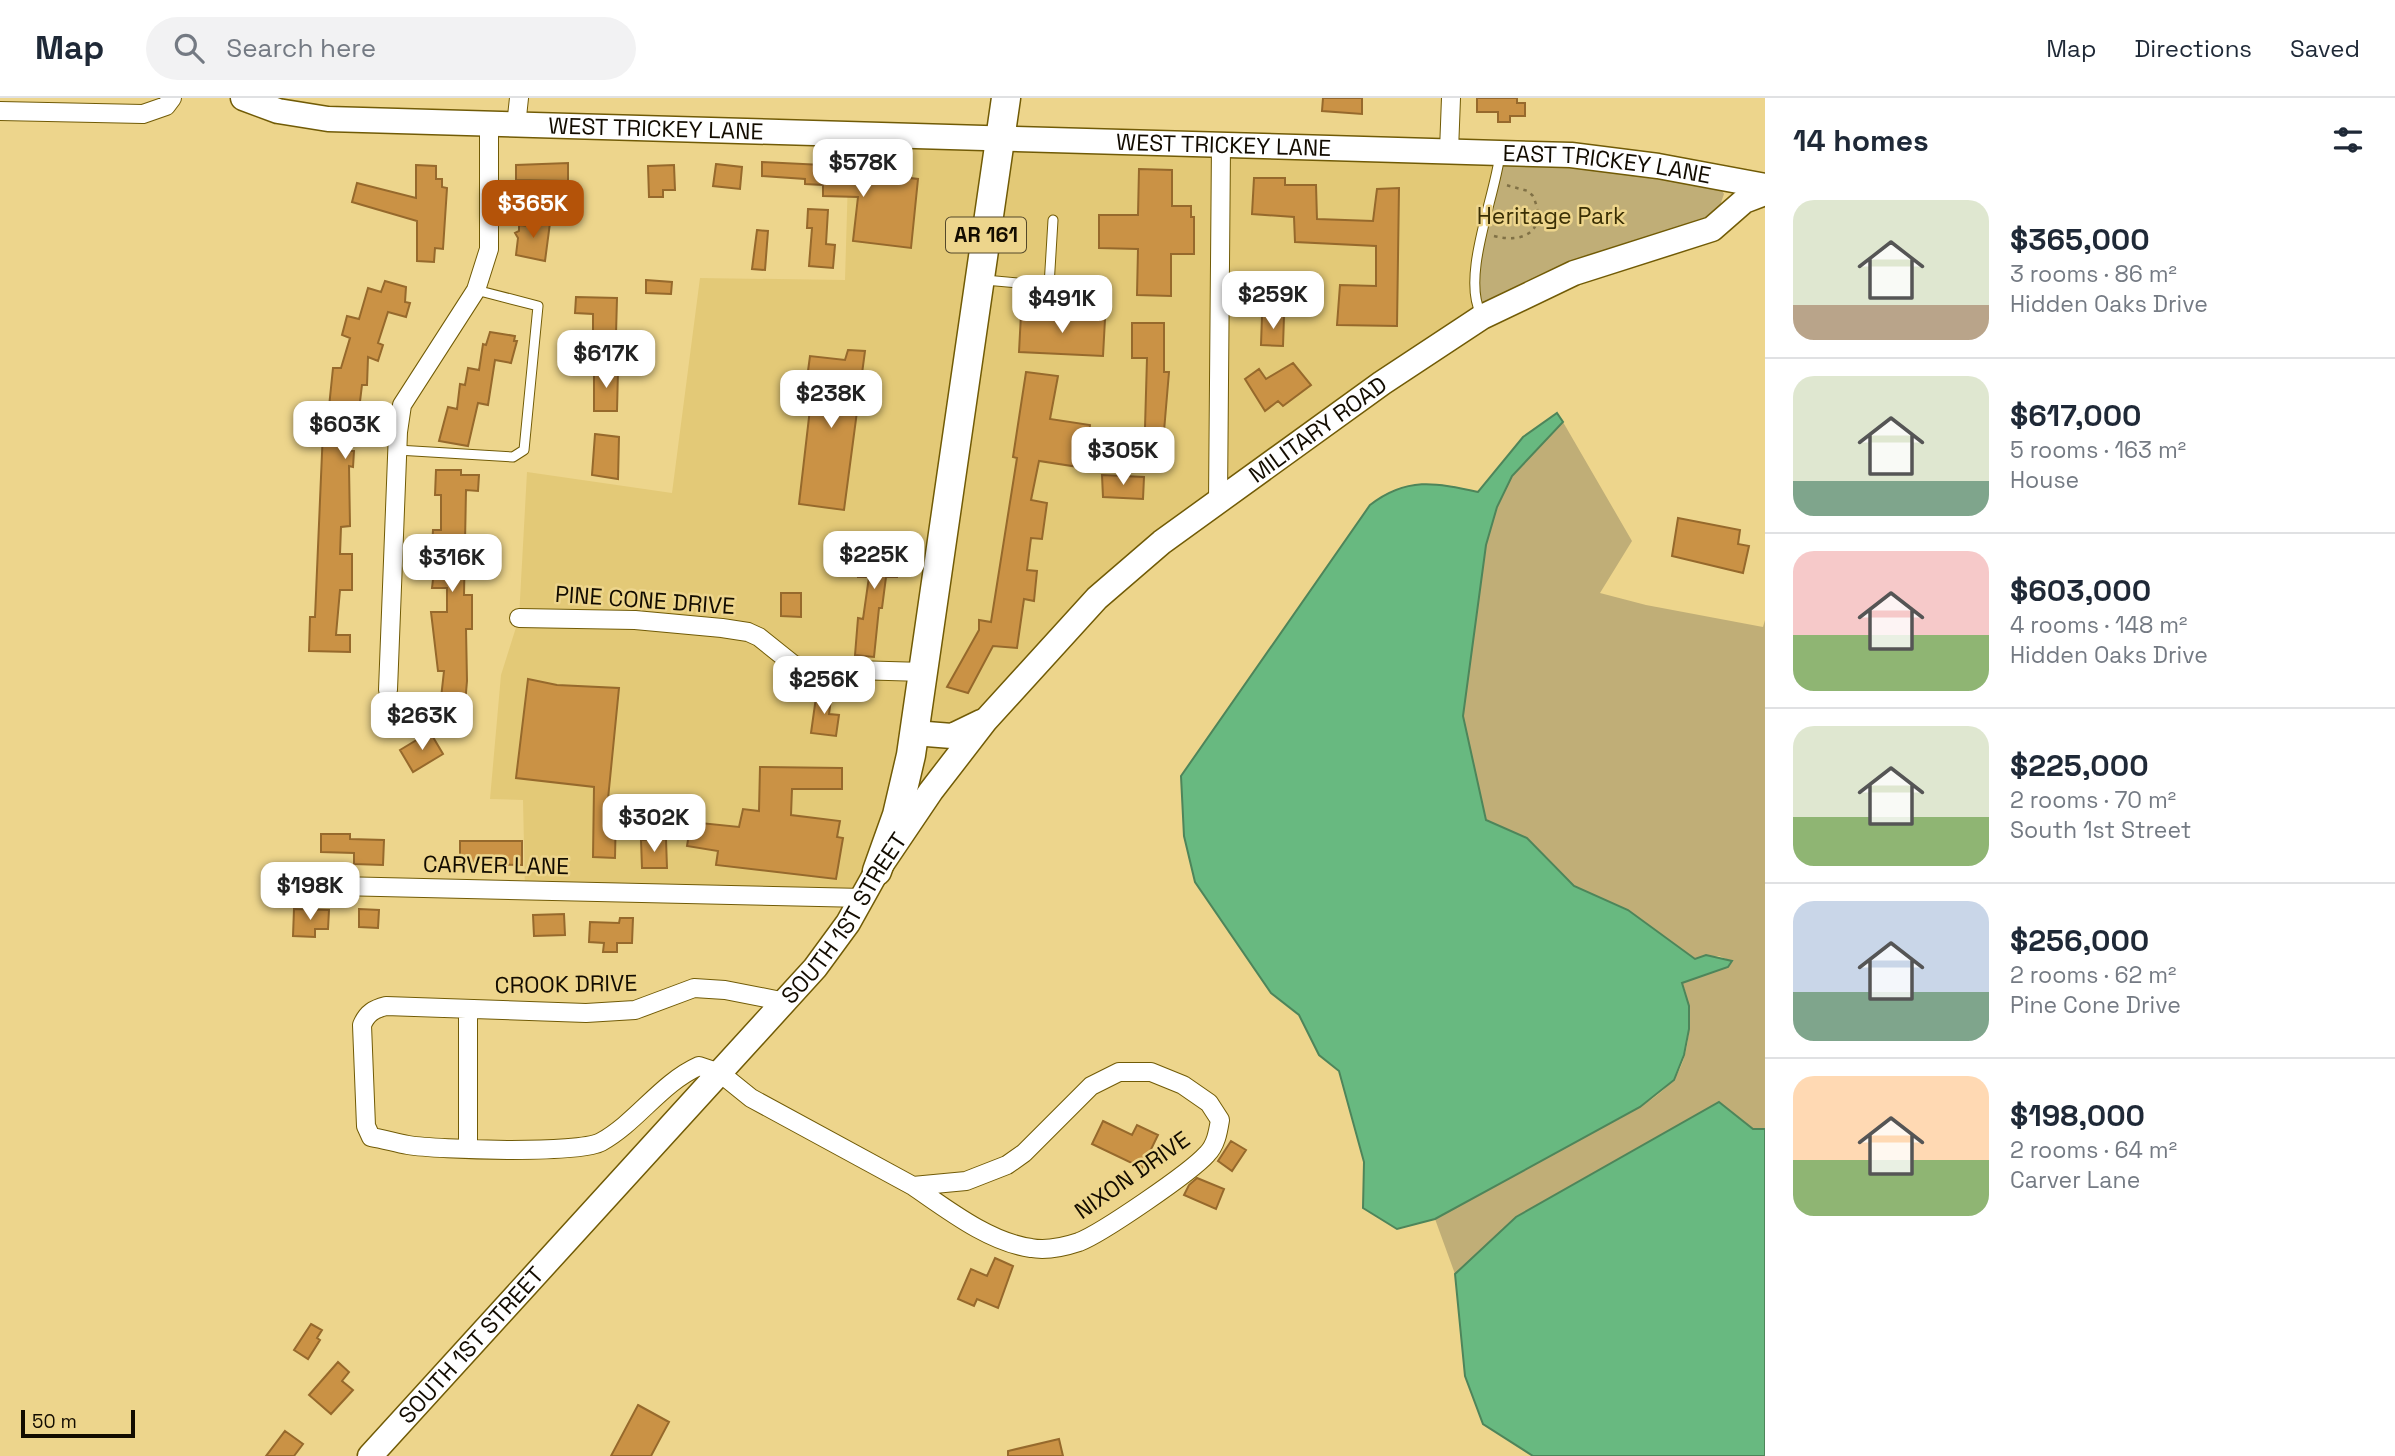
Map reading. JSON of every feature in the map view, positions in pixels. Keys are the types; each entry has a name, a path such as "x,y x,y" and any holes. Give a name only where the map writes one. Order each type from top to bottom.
{"main road":[{"name":"SOUTH 1ST STREET","path":"877,871 897,815 913,744 1006,98"}],"street":[{"path":"0,111 143,114 166,106 172,98"},
{"name":"WEST TRICKEY LANE","path":"243,98 278,111 328,119 999,141 1450,150"},
{"path":"516,126 519,98"},
{"path":"1450,150 1451,98"},
{"path":"388,690 397,450 402,405 476,290 489,249 489,125"},
{"path":"1217,501 1221,145"},
{"name":"EAST TRICKEY LANE","path":"1450,150 1610,160 1765,186"},
{"path":"1712,229 1724,194 1715,177"},
{"name":"MILITARY ROAD","path":"877,871 930,791 985,720 1097,598 1162,542 1392,376 1482,317 1574,273 1712,229 1744,201 1765,193"},
{"name":"PINE CONE DRIVE","path":"519,618 635,620 735,630 759,637 794,665 818,669 924,672"},
{"name":"MILITARY ROAD","path":"964,750 952,762 943,766 925,764 913,744 952,736 985,720"},
{"name":"SOUTH 1ST STREET","path":"370,1456 786,1002 824,957 864,898 877,871"},
{"name":"CARVER LANE","path":"294,885 864,898"},
{"name":"CROOK DRIVE","path":"468,1147 411,1145 372,1137 366,1126 362,1025 366,1016 386,1006 468,1011 586,1013 635,1010 694,988 725,990 786,1002"},
{"path":"468,1011 468,1147 561,1150 592,1146 611,1135 684,1072 699,1066 720,1073"},
{"name":"NIXON DRIVE","path":"720,1073 751,1098 914,1186 954,1213 1014,1244 1044,1249 1062,1247 1091,1236 1205,1156 1218,1135 1220,1120 1209,1104 1163,1075 1134,1070 1119,1072 1091,1086 1024,1153 1007,1165 966,1181 914,1186"}],"lane":[{"path":"1482,317 1474,301 1478,250 1496,184 1500,152"},
{"path":"979,280 1049,286 1053,220"},
{"path":"397,450 513,457 524,450 538,306 476,290"}],"path":[{"path":"1483,234 1510,240 1520,239 1532,232 1537,224 1533,196 1519,188 1496,184"}],"shaded area":[{"path":"849,144 1500,152 1482,317 1441,343 1070,626 864,898 525,890 523,800 490,799 501,675 519,618 527,472 672,493 700,278 845,280"},
{"path":"1557,413 1563,422 1512,476 1497,507 1486,545 1463,716 1486,820 1527,838 1574,886 1628,910 1695,959 1706,955 1732,961 1728,967 1682,983 1689,1006 1689,1029 1684,1055 1674,1080 1640,1107 1435,1219 1397,1229 1363,1208 1364,1162 1339,1071 1319,1055 1299,1015 1271,993 1195,882 1184,836 1181,776 1370,505 1396,490 1422,484 1478,492 1523,437"},
{"path":"1719,1102 1753,1129 1765,1129 1765,1456 1533,1456 1483,1424 1465,1376 1455,1274 1516,1217"}],"green space":[{"name":"Heritage Park","path":"1500,152 1715,178 1724,194 1712,229 1482,317 1474,301 1478,250"},
{"path":"1563,422 1632,541 1600,593 1646,605 1763,627 1765,620 1765,1129 1753,1129 1719,1103 1516,1217 1455,1274 1435,1219 1632,1112 1663,1090 1678,1072 1687,1047 1688,1005 1682,983 1728,967 1731,961 1719,956 1695,959 1682,952 1628,910 1574,886 1527,838 1486,820 1463,717 1486,545 1497,507 1512,476"}],"building":[{"path":"1323,98 1362,98 1362,114 1322,111"},
{"path":"1477,98 1517,98 1517,103 1525,103 1525,116 1510,116 1510,122 1498,122 1498,112 1477,112"},
{"path":"823,161 841,162 841,170 918,179 911,248 853,241 858,197 823,196 823,185 805,184 805,179 762,176 762,162 823,165"},
{"path":"568,163 568,181 516,180 516,165"},
{"path":"716,164 742,167 740,189 713,186"},
{"path":"416,165 436,166 436,179 442,179 442,187 447,188 443,249 435,248 434,262 417,261 417,221 352,202 357,183 416,198"},
{"path":"674,165 675,190 663,190 663,197 649,197 648,166"},
{"path":"1139,169 1172,170 1172,206 1191,206 1191,217 1194,217 1194,254 1171,254 1171,296 1137,295 1138,249 1099,248 1099,215 1138,215"},
{"path":"1254,178 1285,178 1285,185 1316,185 1317,219 1373,221 1377,189 1399,188 1397,326 1337,325 1340,285 1376,286 1376,246 1295,242 1294,217 1252,214"},
{"path":"808,209 828,210 826,244 835,245 833,268 809,266 812,228 807,228"},
{"path":"530,221 550,223 545,261 516,255 518,238 515,233 519,231 519,225 529,226"},
{"path":"757,230 768,231 765,270 752,269"},
{"path":"646,280 672,282 671,294 646,293"},
{"path":"385,281 406,287 405,302 410,303 406,317 388,312 378,343 383,345 378,361 368,357 367,385 362,385 357,426 351,426 349,451 354,451 353,467 349,466 350,526 341,527 340,554 352,554 352,590 340,590 336,635 350,635 350,652 309,651 310,617 315,617 324,407 329,407 333,368 341,368 350,338 342,335 347,316 359,319 368,288 381,292"},
{"path":"576,297 617,298 616,335 593,335 593,314 575,313"},
{"path":"1021,314 1105,319 1103,356 1019,352"},
{"path":"1262,316 1284,316 1283,346 1261,345"},
{"path":"1132,323 1164,323 1164,372 1169,372 1163,443 1167,443 1168,462 1144,462 1147,358 1132,358"},
{"path":"490,332 515,336 514,341 517,341 511,363 495,360 488,405 478,403 468,446 439,441 448,407 457,409 460,384 465,385 468,368 479,370 483,344 486,345"},
{"path":"848,350 865,351 844,510 799,504 814,374 808,371 810,356 845,360"},
{"path":"1293,363 1311,385 1283,406 1278,401 1265,411 1245,379 1259,369 1266,379"},
{"path":"594,369 618,370 617,411 594,411"},
{"path":"1026,372 1058,376 1050,419 1090,425 1085,468 1039,461 1031,500 1047,503 1042,539 1031,538 1027,570 1037,571 1034,601 1024,599 1017,648 993,646 968,693 947,687 979,630 979,620 991,622 1017,458 1013,457"},
{"path":"595,434 619,437 618,479 592,475"},
{"path":"436,470 461,470 461,475 479,475 478,491 466,490 464,595 472,595 472,629 466,629 467,681 463,727 438,725 444,671 438,671 431,612 447,612 447,588 432,588 437,546 432,546 433,530 441,530 441,495 435,495"},
{"path":"1102,475 1144,477 1143,499 1103,497"},
{"path":"1678,518 1740,530 1738,544 1749,546 1743,573 1672,556"},
{"path":"858,545 897,545 897,577 886,577 882,608 879,608 874,657 855,655 858,618 863,619 869,577 858,577"},
{"path":"781,593 801,593 801,617 781,616"},
{"path":"528,679 557,685 619,688 607,809 616,810 615,858 593,857 594,787 516,778"},
{"path":"817,690 832,692 829,714 839,715 836,736 811,733"},
{"path":"430,732 443,754 413,772 400,750"},
{"path":"760,767 842,768 842,789 792,789 791,815 840,821 837,837 843,838 836,879 716,865 718,851 687,846 691,822 739,827 743,809 759,811"},
{"path":"321,834 350,834 350,839 384,840 383,865 354,864 354,853 321,852"},
{"path":"666,839 667,868 642,868 641,840"},
{"path":"460,841 522,841 522,865 460,864"},
{"path":"294,909 329,910 328,929 315,929 315,937 293,936"},
{"path":"359,909 379,910 378,928 359,927"},
{"path":"564,914 565,935 534,936 533,915"},
{"path":"620,918 633,918 632,943 617,943 617,952 603,952 604,943 589,942 590,922 619,923"},
{"path":"1103,1121 1132,1135 1137,1125 1158,1135 1142,1168 1092,1144"},
{"path":"1231,1141 1246,1150 1232,1171 1218,1161"},
{"path":"1197,1178 1224,1189 1216,1209 1184,1195 1189,1185"},
{"path":"995,1258 1013,1266 998,1308 977,1299 974,1306 958,1299 971,1269 987,1276"},
{"path":"311,1324 322,1330 317,1338 320,1340 308,1359 294,1350"},
{"path":"338,1362 349,1372 342,1381 353,1390 331,1414 309,1395"},
{"path":"638,1405 669,1422 651,1456 611,1456"},
{"path":"285,1431 303,1444 294,1456 266,1456"},
{"path":"1059,1439 1063,1456 1008,1456 1008,1451"}]}
